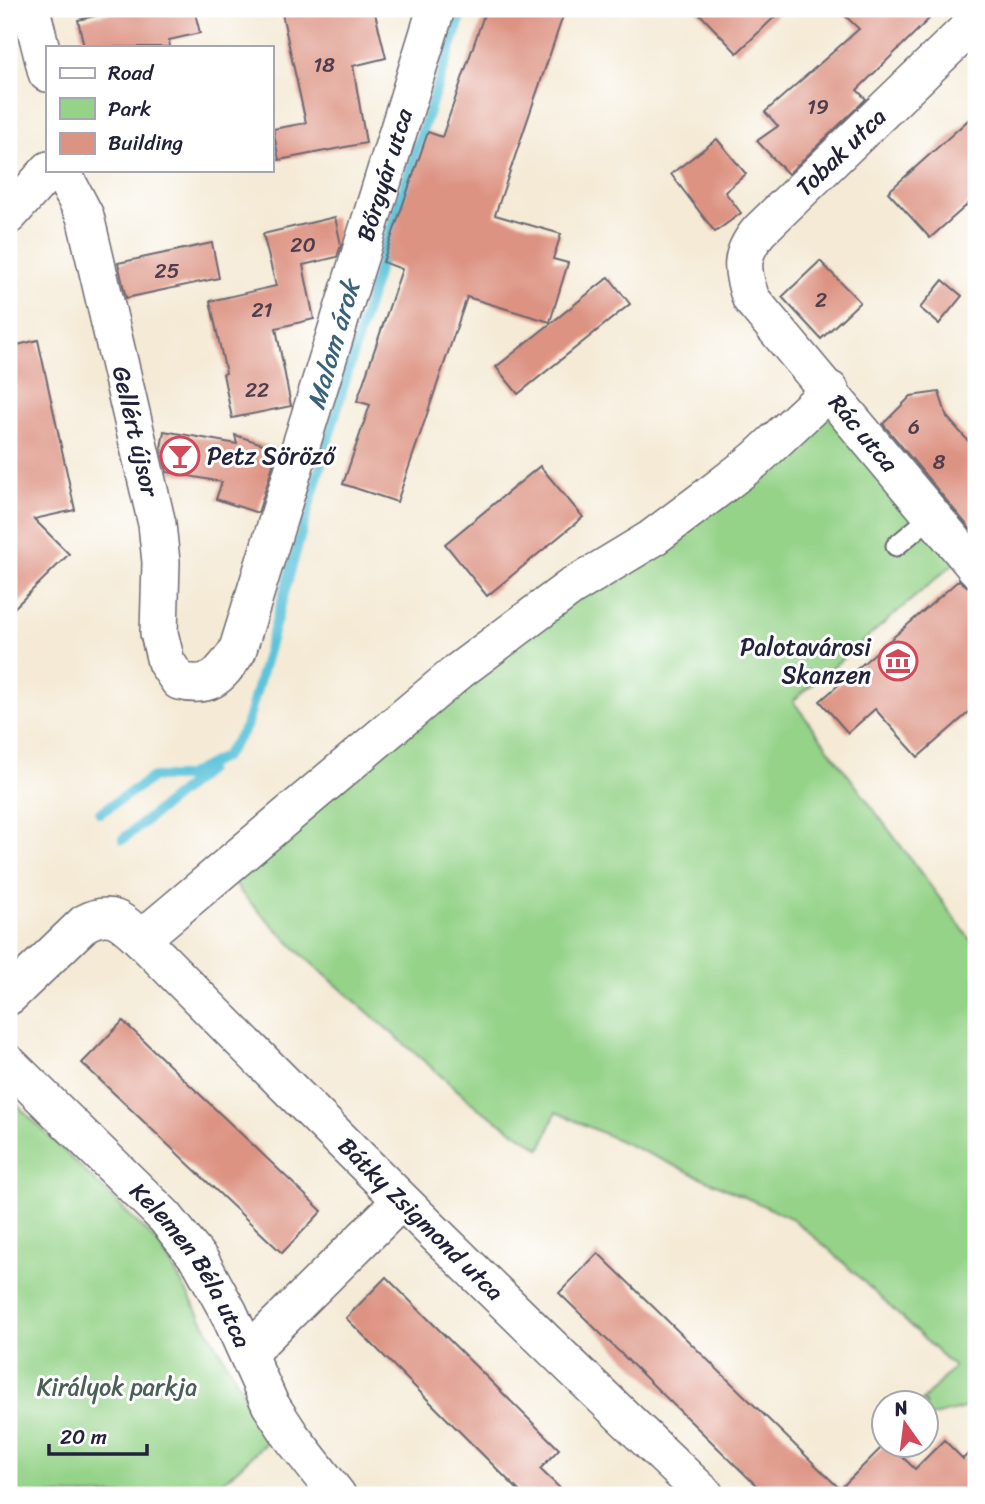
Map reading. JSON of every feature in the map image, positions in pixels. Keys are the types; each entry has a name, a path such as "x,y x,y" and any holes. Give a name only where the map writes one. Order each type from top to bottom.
{"street":[{"path":"31,9 46,69"},
{"name":"Bőrgyár utca","path":"196,685 209,681 222,672 237,652 436,9"},
{"name":"Tobak utca","path":"751,299 744,278 743,262 747,246 759,231 976,21"},
{"path":"9,215 47,172"},
{"name":"Gellért újsor","path":"62,172 85,216 157,524 161,562 159,633 166,662 179,681 196,685"},
{"name":"Rác utca","path":"751,299 830,390 976,568"},
{"path":"141,939 459,671 570,588 651,539 711,494 755,460 830,390"},
{"name":"Bátky Zsigmond utca","path":"9,996 85,923 103,916 122,921 401,1201 705,1495"},
{"name":"Kelemen Béla utca","path":"9,1063 165,1217 201,1262 277,1415 337,1495"},
{"path":"248,1353 401,1201"}],"lane":[{"path":"896,545 933,515"}],"green space":[{"path":"830,390 965,554 793,701 976,947 976,1405 940,1414 940,1388 934,1388 954,1367 831,1251 791,1218 556,1112 541,1149 478,1108 301,954 241,893 225,867"},
{"name":"Királyok parkja","path":"9,1097 160,1245 270,1439 209,1495 9,1495"}],"building":[{"path":"125,9 194,9 200,33 169,40 170,46 84,46 78,20"},
{"path":"281,9 374,9 386,58 353,66 366,143 279,160 273,129 306,123"},
{"path":"486,9 540,9 563,16 495,215 561,234 553,259 568,263 550,322 467,297 397,502 343,484 370,405 357,401 402,269 383,262 428,132 442,137"},
{"path":"695,9 783,9 737,53"},
{"path":"838,9 939,9 857,90 866,99 788,174 757,141 778,126 765,112 859,29"},
{"path":"976,113 976,197 930,238 888,192"},
{"path":"717,139 746,174 725,192 741,213 715,232 671,174"},
{"path":"335,217 341,245 337,257 303,265 314,319 276,328 291,406 232,418 223,374 226,373 210,301 276,286 263,234"},
{"path":"212,243 219,278 126,298 118,263"},
{"path":"820,261 860,302 821,339 782,297"},
{"path":"609,277 630,304 518,394 496,367"},
{"path":"943,280 962,296 939,324 920,308"},
{"path":"38,340 75,510 34,519 69,554 9,613 9,347"},
{"path":"939,392 947,417 976,450 976,536 883,424 911,396"},
{"path":"164,431 237,444 235,435 278,449 258,513 216,499 222,482 167,472 161,448"},
{"path":"540,466 583,517 487,596 445,544"},
{"path":"959,580 968,587 976,588 976,706 918,757 875,709 848,733 820,701"},
{"path":"123,1021 322,1211 282,1253 82,1063"},
{"path":"598,1253 840,1489 871,1458 904,1458 915,1469 926,1458 940,1458 940,1444 944,1440 963,1459 976,1445 976,1495 766,1495 559,1293"},
{"path":"386,1277 559,1449 540,1469 567,1495 523,1495 346,1318"}],"waterway":[{"name":"Malom árok","path":"100,813 153,777 185,777 225,756 246,727 376,277 464,9"},
{"path":"123,839 208,770"}],"place":[{"name":"Petz Söröző","path":"180,456"},
{"name":"Palotavárosi Skanzen","path":"898,661"}]}
